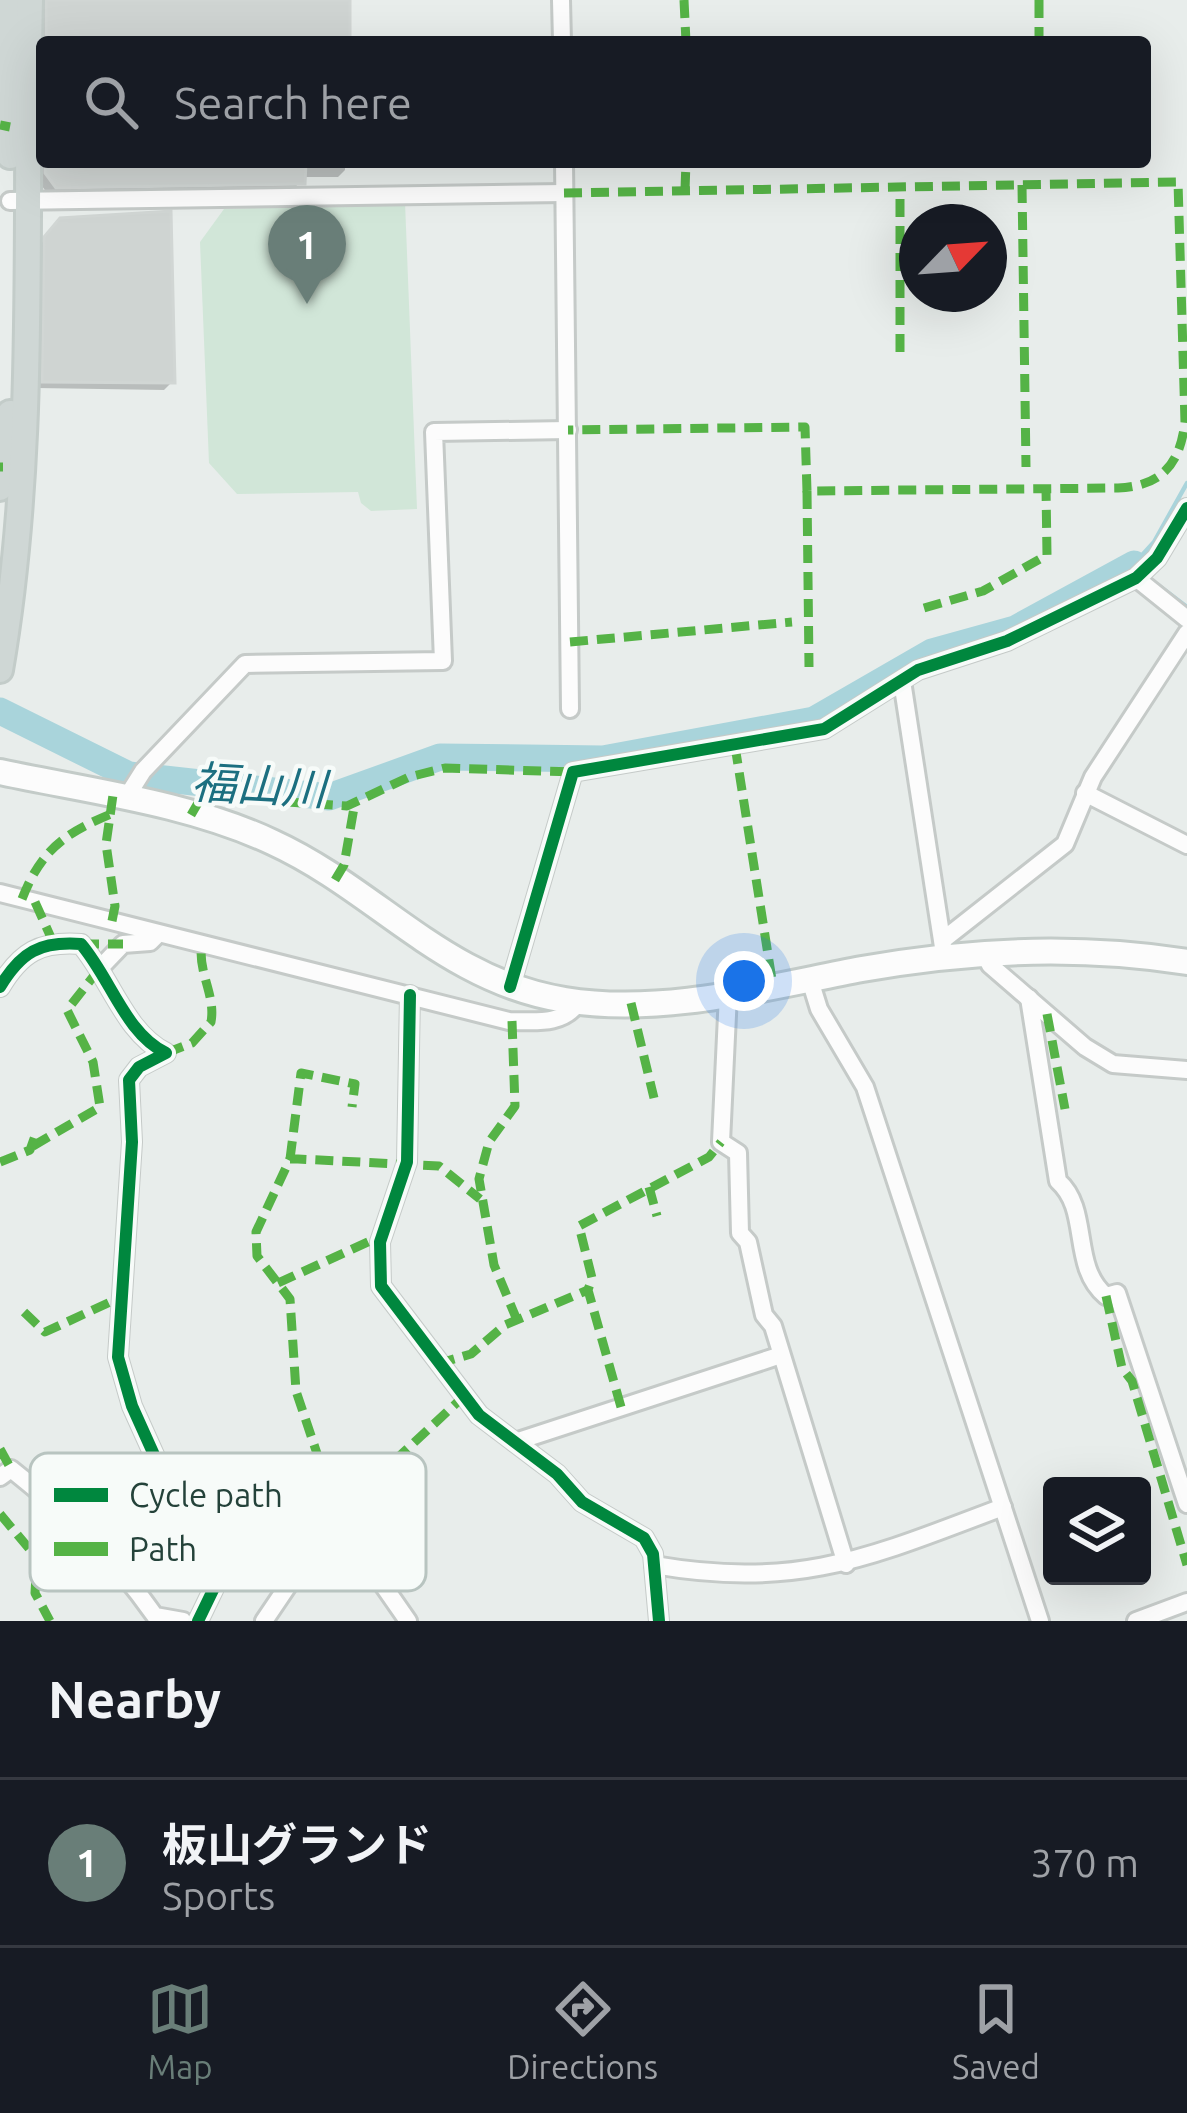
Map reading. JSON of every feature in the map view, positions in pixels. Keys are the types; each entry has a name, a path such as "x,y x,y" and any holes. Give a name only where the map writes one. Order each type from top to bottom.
{"main road":[{"path":"0,670 13,597 25,410 9,0"},
{"path":"0,488 10,415 30,0"},
{"path":"0,772 135,784 302,857 438,953 510,986 579,1002 637,1003 728,994 944,949 986,955 1098,952 1187,962"}],"street":[{"path":"561,0 562,36"},
{"path":"564,168 570,709"},
{"path":"17,201 564,193"},
{"path":"135,784 245,664 443,662 434,432 568,430"},
{"path":"510,986 573,772 824,728 936,662 1036,628 1136,578 1157,558 1187,508"},
{"path":"1136,578 1187,619"},
{"path":"944,949 1065,844 1085,793 1187,633"},
{"path":"902,682 944,949"},
{"path":"1085,793 1187,845"},
{"path":"0,893 508,1021 549,1021 570,1015 579,1002"},
{"path":"100,968 123,944 150,942 158,934"},
{"path":"0,987 20,956 53,942 81,944 141,1039 166,1053 129,1079 132,1142 118,1358 153,1453"},
{"path":"986,955 1029,998 1113,1064 1187,1070"},
{"path":"810,980 819,1009 865,1088 1040,1621"},
{"path":"728,994 721,1142 738,1154 740,1233 748,1241 778,1356 846,1564"},
{"path":"410,995 407,1162 380,1242 381,1286 463,1397 582,1502 644,1538 654,1565 659,1621"},
{"path":"1029,998 1058,1181 1070,1192 1088,1281 1106,1296 1117,1293 1187,1504"},
{"path":"515,1442 778,1356"},
{"path":"0,1477 11,1469 30,1485"},
{"path":"654,1565 757,1576 846,1564 1003,1507"},
{"path":"137,1591 154,1616 183,1621"},
{"path":"198,1621 213,1591"},
{"path":"264,1621 284,1591"},
{"path":"387,1591 408,1621"},
{"path":"1136,1621 1187,1602"}],"green space":[{"path":"405,202 417,509 371,511 361,503 358,492 237,494 209,463 200,242 224,209"}],"building":[{"path":"46,0 350,0 350,36 46,36"},
{"path":"45,168 306,168 305,184 56,188"},
{"path":"171,211 175,383 42,382 44,237 60,218"}],"waterway":[{"path":"1140,570 1134,564 1154,542 1187,483"},
{"name":"福山川","path":"0,711 129,775 329,797 440,757 603,759 814,720 932,652 1015,629 1134,564"},
{"path":"1158,585 1187,607"}],"marked path":[{"path":"684,0 686,36"},
{"path":"1039,0 1039,36"},
{"path":"0,125 10,127"},
{"path":"685,190 686,168"},
{"path":"564,193 1178,182 1185,422 1179,450 1166,470 1146,483 1118,488 807,491 805,427 568,430"},
{"path":"1022,185 1026,467"},
{"path":"900,187 900,352"},
{"path":"924,608 983,591 1047,555 1046,488"},
{"path":"807,491 809,667"},
{"path":"570,642 792,622"},
{"path":"735,746 773,986"},
{"path":"191,815 202,796 347,806 409,777 445,768 573,772"},
{"path":"112,921 115,906 106,844 113,795"},
{"path":"335,880 344,865 355,802"},
{"path":"22,899 37,868 56,845 111,814"},
{"path":"35,902 53,942"},
{"path":"81,944 123,944"},
{"path":"166,1053 192,1043 211,1022 202,945"},
{"path":"33,1146 100,1107 93,1062 67,1010 100,968"},
{"path":"631,1003 654,1098"},
{"path":"1047,1014 1065,1109"},
{"path":"512,1021 515,1106 489,1142 479,1179 494,1265 517,1320"},
{"path":"290,1159 301,1073 355,1084 352,1107"},
{"path":"0,1162 30,1150 35,1136"},
{"path":"621,1407 588,1290 592,1278 579,1226 709,1157 721,1142"},
{"path":"317,1453 296,1391 290,1299 257,1256 256,1232 290,1159 439,1166 480,1199"},
{"path":"649,1187 657,1216"},
{"path":"278,1283 370,1241 380,1242"},
{"path":"437,1364 471,1354 505,1325 588,1290"},
{"path":"1106,1296 1122,1368 1132,1381 1187,1565"},
{"path":"24,1312 45,1332 121,1297"},
{"path":"403,1453 463,1397"},
{"path":"0,1449 11,1469"},
{"path":"0,1514 30,1550"},
{"path":"35,1591 50,1621"}],"cycle path":[{"path":"510,987 573,772 824,729 918,670 1007,641 1136,578 1157,558 1187,508"},
{"path":"0,987 33,951 81,944 129,1019 166,1053 139,1067 129,1080 132,1142 118,1357 132,1406 153,1453"},
{"path":"410,995 407,1162 380,1242 381,1286 479,1415 557,1474 582,1502 644,1538 653,1554 659,1621"},
{"path":"198,1621 213,1591"}],"place":[{"name":"板山グランド","path":"307,304"}]}
